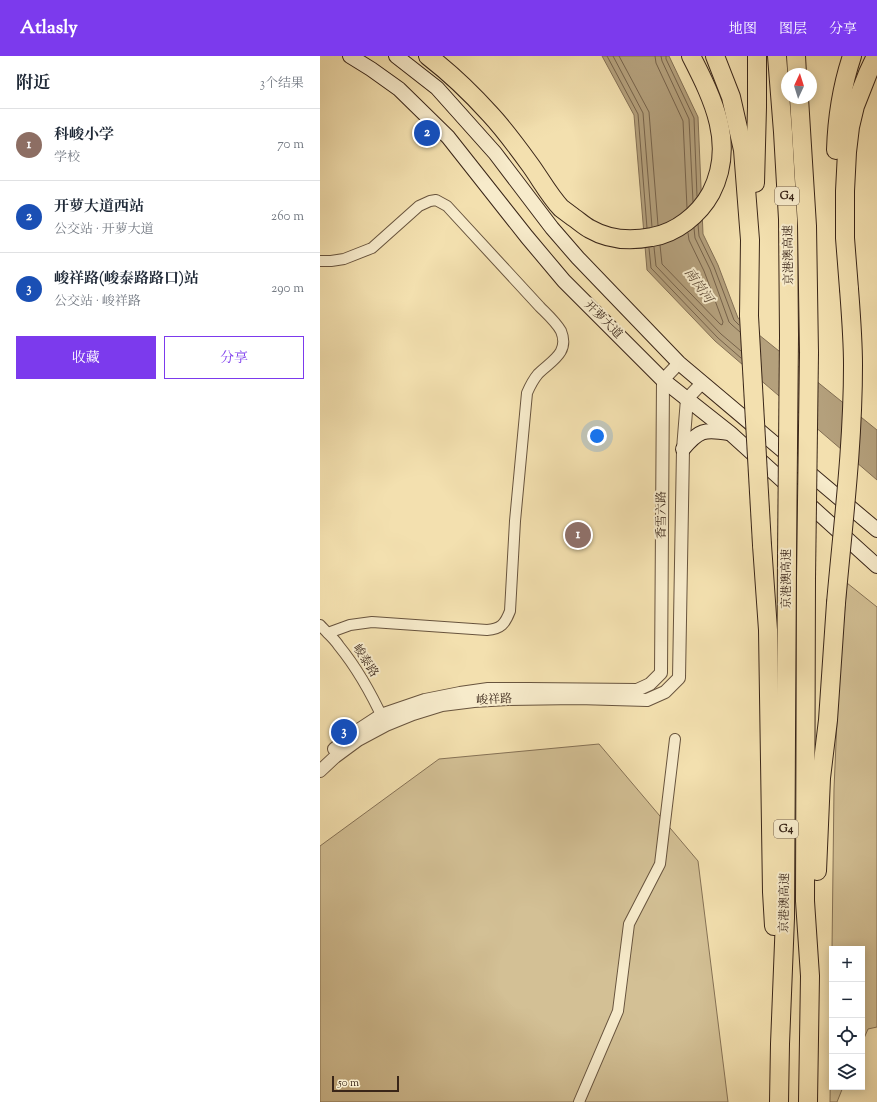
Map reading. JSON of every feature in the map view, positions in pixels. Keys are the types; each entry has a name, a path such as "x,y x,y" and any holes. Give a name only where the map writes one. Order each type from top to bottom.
{"highway":[{"path":"428,56 451,75 490,114 510,137 547,190 562,208 591,230 623,239 640,240 672,231 686,222 698,211 710,194 718,177 722,159 722,140 718,120 707,89 691,56"},
{"path":"715,56 731,97 743,150 750,240 749,316 768,630 772,892 780,1044"},
{"path":"750,240 753,216 756,154 757,56"},
{"name":"京港澳高速","path":"777,56 788,219 789,336 785,918 779,1102"},
{"path":"796,56 797,68"},
{"path":"810,976 815,913 821,778 828,720 853,395 850,289 845,238 845,191 850,128 847,70 852,56"},
{"path":"848,103 868,73 876,56"},
{"name":"京港澳高速","path":"799,104 807,226 809,353 806,578 806,901 810,976 808,1102"}],"main road":[{"name":"开萝大道","path":"350,56 399,89 448,137 527,237 564,281 663,380 730,433 877,566"},
{"name":"开萝大道","path":"396,56 437,88 495,153 552,228 578,258 679,363 877,530"},
{"path":"683,449 698,434 706,431 713,430 730,433"}],"street":[{"path":"320,261 344,259 372,248 419,206 436,200 447,206 553,321 560,330 564,341 563,349 557,357 538,374 527,393 515,522 510,611 503,625 496,630 487,630 372,622 350,625 328,633"},
{"path":"663,380 679,363"},
{"name":"香雪六路","path":"661,673 663,380"},
{"path":"687,399 702,383"},
{"name":"香雪六路","path":"679,678 683,449 687,399"},
{"name":"峻泰路","path":"320,625 339,645 352,664 384,720"},
{"name":"峻祥路","path":"320,762 352,734 425,700 460,693 488,690 637,690 650,684 661,673"},
{"name":"峻祥路","path":"320,771 335,757 384,720 413,714 442,705 474,701 552,698 647,700 665,692 679,678"},
{"path":"578,1102 618,1011 629,924 660,864 675,740"}],"shaded area":[{"path":"847,583 877,607 877,1027 868,1029 865,1036 865,946 832,946 834,789 839,675"},
{"path":"599,744 698,861 728,1102 320,1102 320,846 439,759"},
{"path":"830,1090 842,1090 837,1102 830,1102"}],"water":[{"name":"南岗河","path":"602,56 669,56 698,117 703,234 718,265 738,318 877,430 877,480 715,341 647,270 634,115"}],"place":[{"name":"开萝大道西站","path":"427,133"},
{"name":"科峻小学","path":"578,535"},
{"name":"峻祥路(峻泰路路口)站","path":"344,732"}]}
